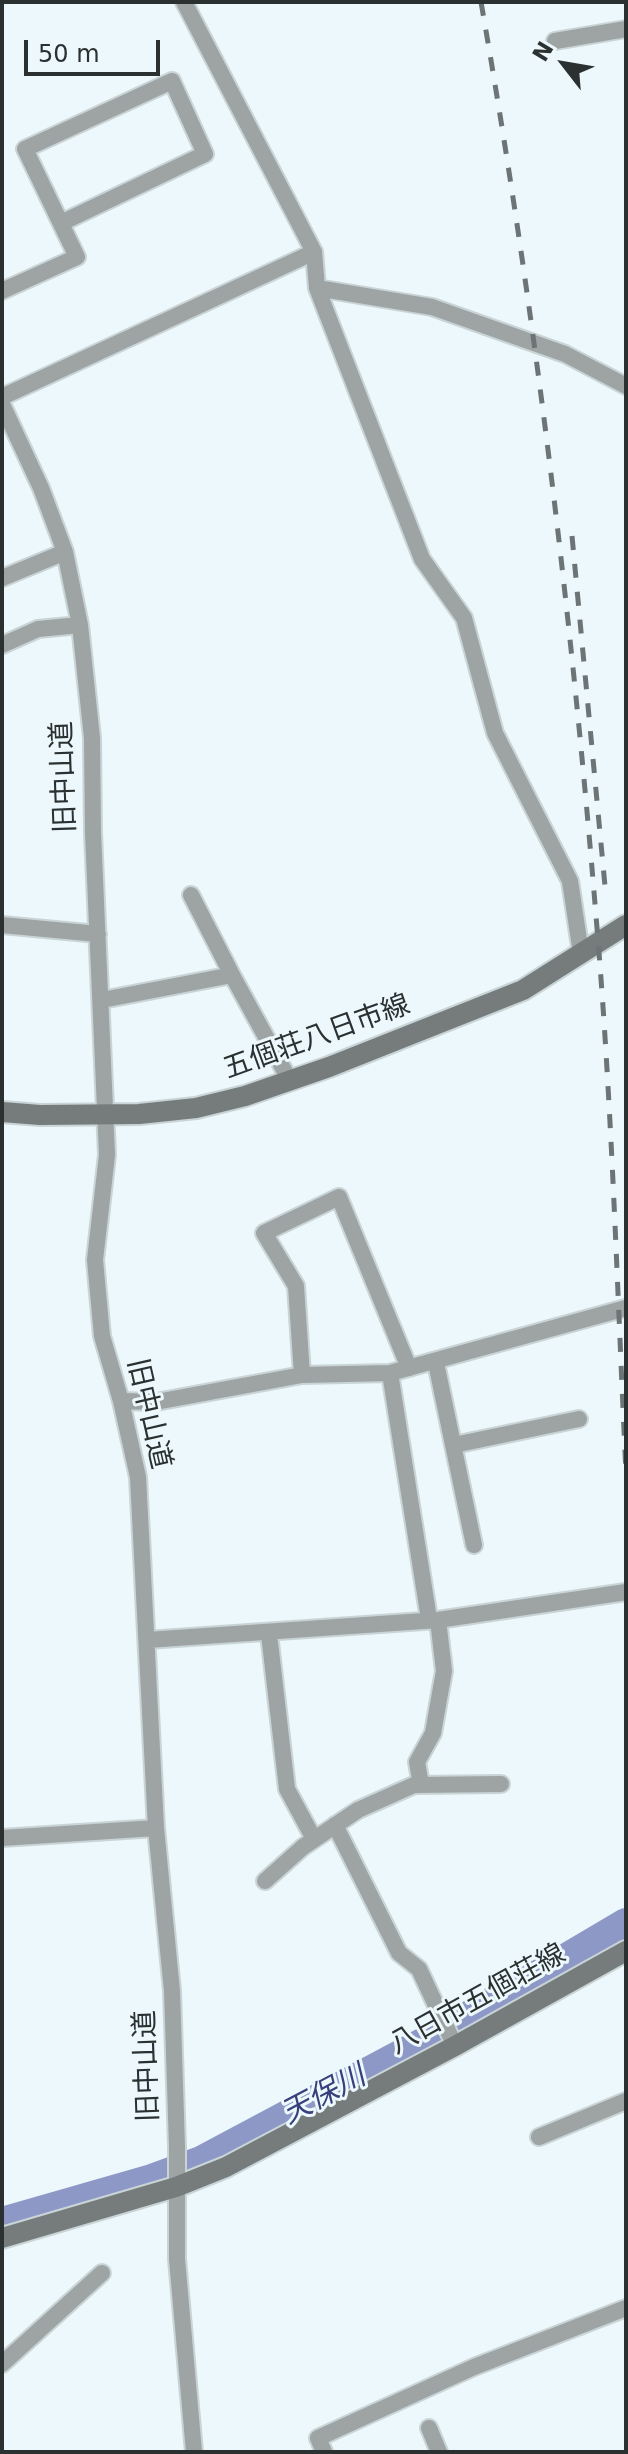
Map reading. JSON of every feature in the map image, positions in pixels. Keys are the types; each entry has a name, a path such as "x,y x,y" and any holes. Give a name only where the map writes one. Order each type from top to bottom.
{"main road":[{"name":"五個荘八日市線","path":"2,1112 139,1114 196,1108 245,1096 523,990 626,925"},
{"name":"八日市五個荘線","path":"2,2238 176,2187 226,2167 626,1951"}],"street":[{"path":"184,2 314,252 317,288 422,559 464,618 495,733 570,881 581,953"},
{"path":"555,41 626,29"},
{"path":"2,291 77,257 25,149 172,81 205,154 61,223"},
{"path":"2,397 314,252"},
{"path":"317,288 432,307 565,354 626,386"},
{"name":"旧中山道","path":"2,404 41,488 75,588 92,738 107,1155 95,1260 102,1336 138,1477 156,1828 172,1991 178,2274 194,2452"},
{"path":"2,578 65,552"},
{"path":"2,645 38,629 80,625"},
{"path":"191,895 290,1081"},
{"path":"2,925 98,934"},
{"path":"102,1000 232,975"},
{"path":"302,1375 296,1286 264,1233 339,1197 409,1368"},
{"path":"121,1401 156,1402 302,1375 390,1373 436,1363 626,1308"},
{"path":"436,1363 474,1545"},
{"path":"390,1373 444,1671 433,1733 417,1762 421,1785"},
{"path":"454,1445 579,1419"},
{"path":"147,1640 269,1634 433,1620 626,1592"},
{"path":"269,1634 287,1789 314,1839"},
{"path":"265,1881 314,1839 358,1810 414,1785 501,1784"},
{"path":"335,1825 399,1953 419,1969 455,2046"},
{"path":"2,1838 156,1828"},
{"path":"539,2137 626,2101"},
{"path":"2,2364 102,2273"},
{"path":"324,2452 318,2438 474,2367 626,2308"},
{"path":"429,2428 439,2452"}],"waterway":[{"name":"天保川","path":"2,2223 149,2181 201,2162 428,2041 626,1924"}],"railway":[{"path":"481,2 534,344 575,687 606,1055 626,1473"},
{"path":"572,536 605,886"}]}
